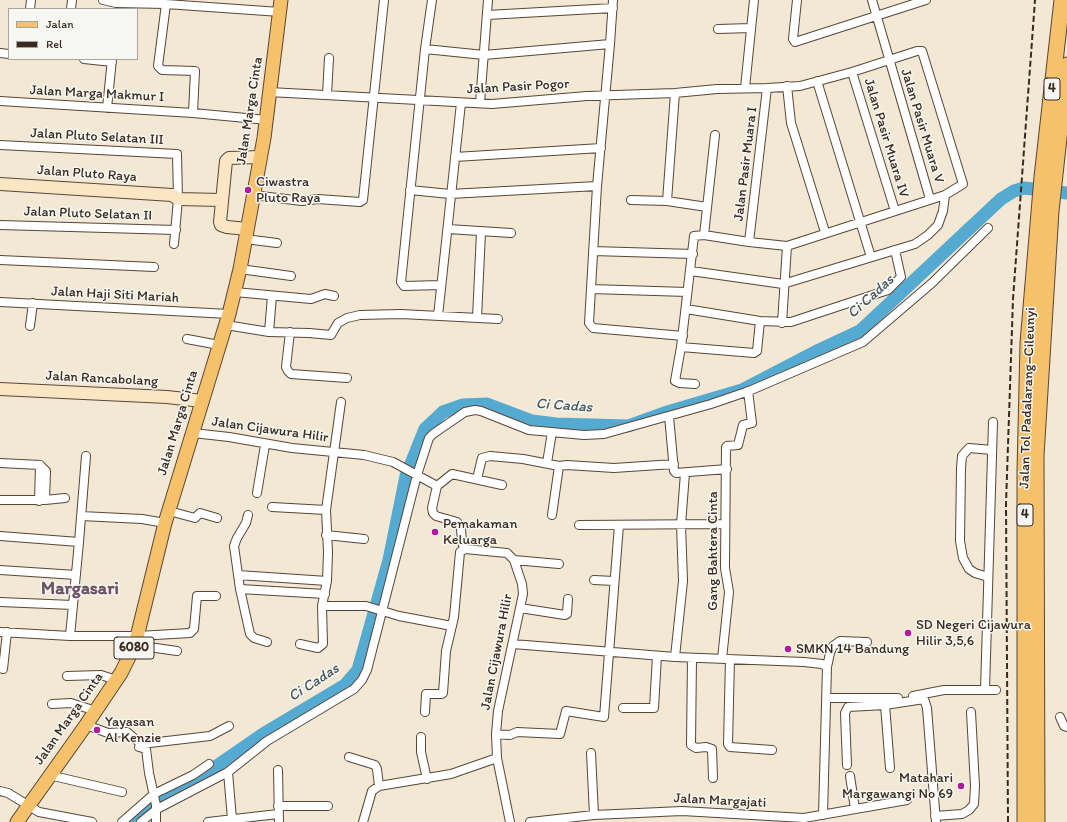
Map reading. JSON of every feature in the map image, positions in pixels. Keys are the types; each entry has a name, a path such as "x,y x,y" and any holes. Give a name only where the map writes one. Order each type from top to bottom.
{"highway":[{"name":"Jalan Tol Padalarang–Cileunyi","path":"1026,822 1026,423 1028,343 1045,210 1062,0"},
{"name":"Jalan Tol Padalarang–Cileunyi","path":"1048,178 1067,65"},
{"name":"Jalan Tol Padalarang–Cileunyi","path":"1037,822 1036,456 1045,210"}],"main road":[{"name":"Jalan Marga Cinta","path":"17,822 96,711 116,680 137,641 167,517 235,292 267,120 269,92 281,6"}],"street":[{"path":"103,0 115,4 281,6"},
{"path":"253,195 302,201 318,199 363,201 384,0"},
{"path":"432,0 425,49 401,283 404,286 441,285"},
{"path":"480,103 488,0"},
{"path":"745,88 754,0"},
{"path":"797,0 793,39 794,42 926,0"},
{"name":"Jalan Pasir Muara V","path":"872,0 930,199"},
{"name":"Jalan Marga Makmur I","path":"166,4 158,66 162,70 195,71 193,113"},
{"path":"488,15 613,4 597,186 588,316 589,323 593,328 683,336"},
{"path":"718,29 752,28"},
{"path":"425,49 484,55 610,44"},
{"name":"Jalan Pasir Pogor","path":"269,92 480,103 606,95 800,86 852,72 916,51 924,53 964,181 962,185 945,195"},
{"path":"327,95 329,58"},
{"path":"107,108 112,60"},
{"name":"Jalan Pasir Muara IV","path":"852,72 895,211"},
{"path":"817,81 871,257"},
{"path":"787,86 791,123 825,232"},
{"name":"Jalan Pasir Muara I","path":"749,242 767,88"},
{"path":"667,201 675,93"},
{"name":"Jalan Marga Makmur I","path":"0,101 193,113 267,120"},
{"path":"461,103 438,316 498,319"},
{"path":"704,235 715,135"},
{"name":"Jalan Pluto Selatan III","path":"0,145 177,154 176,195"},
{"path":"455,156 601,148"},
{"path":"260,157 226,159 221,225 277,243"},
{"name":"Jalan Pluto Raya","path":"0,184 222,197"},
{"path":"410,190 450,194 597,186"},
{"path":"174,244 176,230 176,195"},
{"path":"691,271 784,284 915,244 933,230 943,211 945,195 860,223 825,232 787,246 704,235 694,236 683,336 675,381 680,383 695,384"},
{"path":"631,200 667,201 707,207"},
{"name":"Jalan Pluto Selatan II","path":"0,225 176,230"},
{"path":"141,822 156,807 228,772 267,741 354,689 362,680 367,670 416,474 429,438 465,412 481,411 517,426 532,430 584,435 604,434 669,416 748,391 863,342 932,283 988,228"},
{"path":"448,229 510,234"},
{"path":"477,318 481,232"},
{"path":"782,323 787,246"},
{"path":"686,309 760,321 782,323 798,320 888,290 901,276 895,250"},
{"path":"593,251 693,254"},
{"path":"0,260 154,268"},
{"path":"240,269 291,276"},
{"path":"591,289 687,292"},
{"path":"235,292 311,299 325,294 334,296"},
{"path":"268,332 272,296"},
{"name":"Jalan Haji Siti Mariah","path":"0,302 34,303 227,319 268,332 332,335 338,323 347,318 360,315 438,316"},
{"path":"30,326 34,303"},
{"path":"681,347 753,354 757,351 760,321"},
{"path":"290,332 286,367 288,372 292,374 347,378"},
{"path":"187,339 219,345"},
{"name":"Jalan Rancabolang","path":"0,389 167,397 203,394"},
{"name":"Gang Bahtera Cinta","path":"722,659 729,592 725,570 724,524 727,446 738,445 743,425 752,423 748,391"},
{"path":"300,644 318,648 322,644 322,606 327,581 326,510 341,402"},
{"path":"669,416 674,471 676,473 727,468"},
{"path":"984,690 993,422"},
{"path":"547,463 552,432"},
{"name":"Jalan Cijawura Hilir","path":"191,439 233,437 265,444 372,456 403,466 437,486"},
{"path":"257,493 265,444"},
{"path":"988,577 975,573 969,569 963,558 960,541 961,468 962,456 970,448 992,450"},
{"path":"70,636 86,456"},
{"path":"477,479 482,458 484,456 524,459 559,466 567,465 614,468 674,464"},
{"path":"0,463 40,465 42,500"},
{"path":"552,515 559,466"},
{"path":"676,657 683,581 681,525 685,473"},
{"path":"465,549 462,543 461,528 457,522 436,516 434,513 432,508 437,486 452,474 502,485"},
{"path":"0,500 42,500 65,498"},
{"path":"272,506 326,510"},
{"path":"81,516 142,519 167,517 195,518 198,517 200,513 217,518"},
{"path":"248,515 245,526 235,542 240,589 250,634 254,638 267,642"},
{"path":"579,525 724,524"},
{"path":"496,734 510,735 517,732 560,734 566,711 603,717 607,690 618,525"},
{"path":"0,536 79,542"},
{"path":"326,536 364,539"},
{"path":"425,712 426,694 443,693 446,651 452,626 460,552 465,549 507,553 514,560 559,564"},
{"name":"Jalan Cijawura Hilir","path":"497,758 496,734 498,711 523,594 522,584 514,560"},
{"path":"0,570 76,575"},
{"path":"238,575 327,581"},
{"path":"594,580 614,581"},
{"path":"240,589 325,594"},
{"path":"137,641 192,632 194,629 197,596 216,596"},
{"path":"520,608 565,615 568,614 568,599"},
{"path":"0,602 73,605"},
{"path":"322,606 369,607 381,611 452,626"},
{"path":"3,669 4,632 137,641 178,651"},
{"path":"823,815 827,667 833,646 840,641 868,642"},
{"path":"513,644 657,656 804,662 822,664 827,667"},
{"path":"623,708 654,708 657,656"},
{"path":"692,658 691,745 696,748 706,747 712,749 713,778"},
{"path":"730,659 728,744 730,747 772,750"},
{"path":"67,676 101,675 116,680"},
{"path":"827,698 890,699 944,690 996,690"},
{"path":"847,765 845,710 850,706 885,705 922,699 926,702 935,819 962,814 969,810 974,804 975,786 971,712"},
{"path":"52,704 71,703 96,711"},
{"path":"885,705 890,768"},
{"path":"1060,717 1064,726 1067,727"},
{"path":"86,725 108,733 127,732 141,744 210,736 229,726"},
{"path":"422,737 421,752 427,779"},
{"path":"139,747 146,749 156,807 156,822"},
{"path":"591,753 594,816"},
{"path":"349,757 375,766 377,769 379,786"},
{"path":"363,822 372,791 379,786 427,779 475,767 497,758 510,822"},
{"path":"122,822 154,795 193,775 209,764"},
{"path":"278,770 278,814"},
{"path":"228,772 232,819"},
{"path":"49,775 122,792"},
{"path":"850,776 855,809"},
{"path":"1,789 14,797 30,803 39,812 92,822"},
{"name":"Jalan Margajati","path":"530,822 567,820 594,816 682,811 768,819 789,818 823,815 907,800"},
{"path":"208,822 278,814 328,806"}],"waterway":[{"name":"Ci Cadas","path":"129,822 159,801 205,774 263,734 345,685 358,670 389,560 406,476 425,429 443,412 463,405 487,404 532,421 556,424 628,426 664,413 742,390 815,352 860,331 1001,199 1014,191 1024,188 1067,193"}],"railway":[{"path":"1008,822 1006,504 1013,299 1035,0"}],"place":[{"name":"Ciwastra Pluto Raya","path":"248,190"},
{"name":"Pemakaman Keluarga","path":"435,532"},
{"name":"SD Negeri Cijawura Hilir 3,5,6","path":"908,633"},
{"name":"SMKN 14 Bandung","path":"788,649"},
{"name":"Yayasan Al Kenzie","path":"97,730"},
{"name":"Matahari Margawangi No 69","path":"961,786"}],"district":[{"name":"Margasari","path":"80,589"}]}
